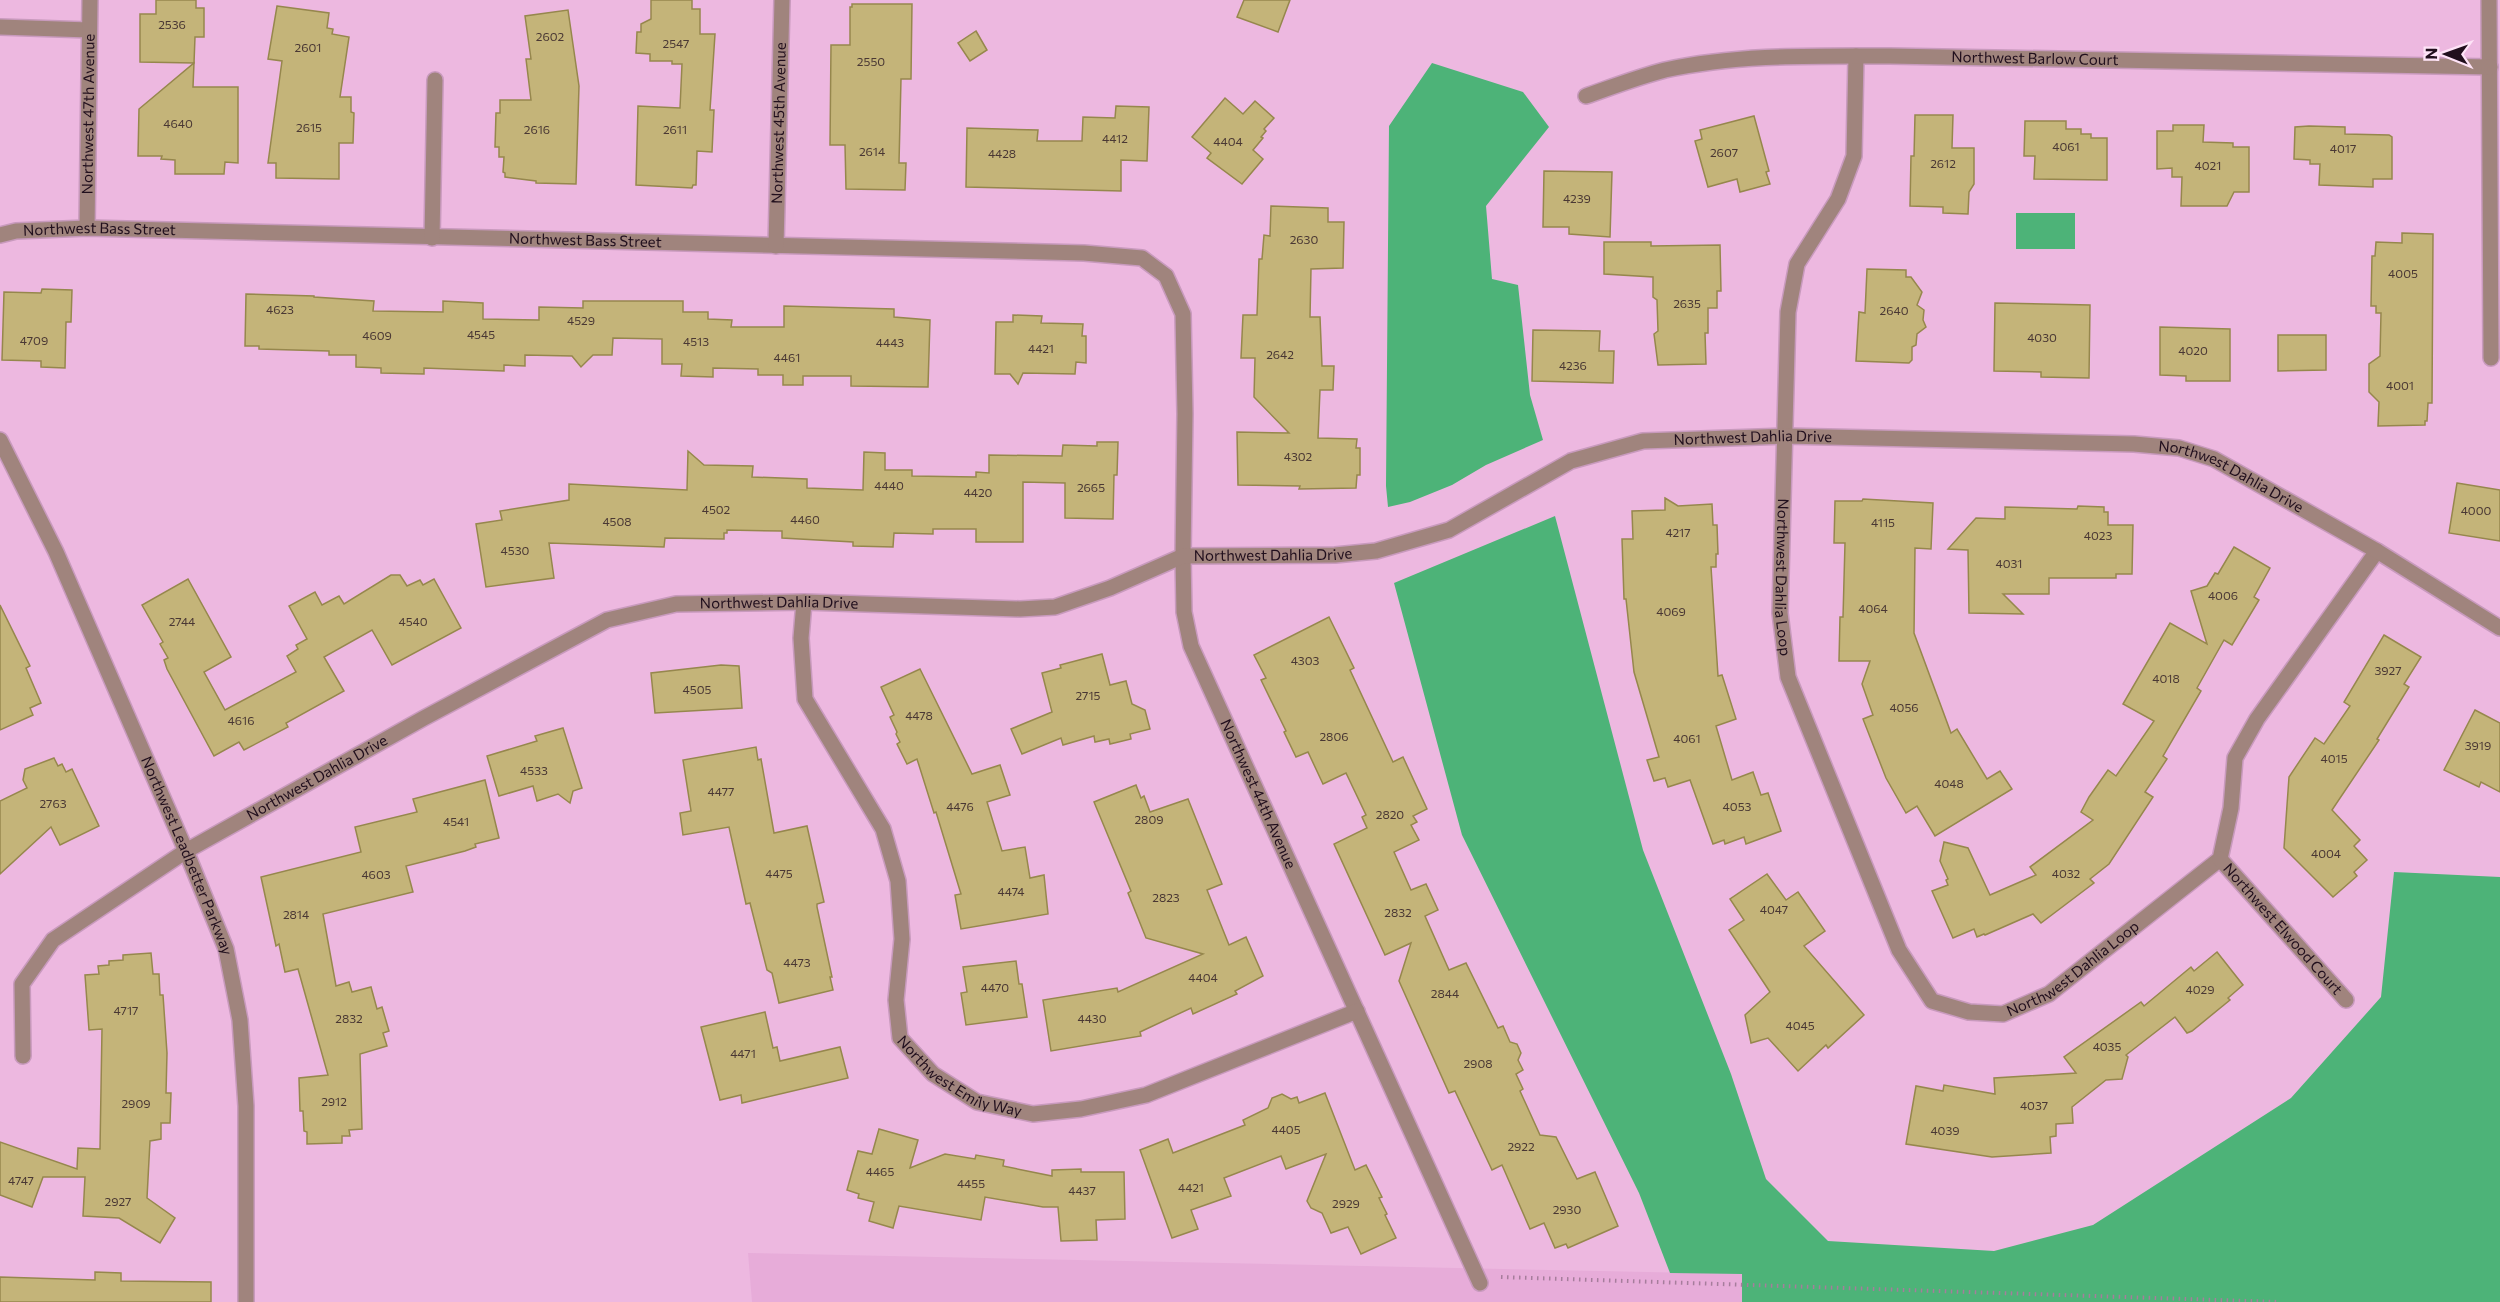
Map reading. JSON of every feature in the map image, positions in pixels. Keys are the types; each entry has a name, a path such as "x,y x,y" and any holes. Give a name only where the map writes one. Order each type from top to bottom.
{"street":[{"name":"Northwest 47th Avenue","path":"87,228 90,0"},
{"name":"Northwest 45th Avenue","path":"776,246 782,0"},
{"path":"2489,0 2491,357"},
{"path":"0,27 89,30"},
{"name":"Northwest Barlow Court","path":"1586,96 1664,71 1728,60 1856,56 2490,67"},
{"name":"Northwest Dahlia Loop","path":"1856,56 1854,156 1838,199 1797,264 1788,312 1780,613 1788,677 1899,950 1932,1000 1968,1012 2003,1014 2049,994 2220,859"},
{"path":"432,238 435,80"},
{"name":"Northwest Bass Street","path":"0,235 16,231 87,228 1084,253 1142,258 1166,276"},
{"name":"Northwest 44th Avenue","path":"1166,276 1183,314 1184,612 1191,646 1480,1283"},
{"name":"Northwest Dahlia Drive","path":"23,1056 22,984 53,940 186,851 414,724 607,620 676,604 804,602 1020,609 1055,607 1110,588 1183,556 1335,555 1376,551 1449,530 1571,461 1643,441 1785,436 2134,444 2179,448 2214,459 2377,550 2500,628"},
{"name":"Northwest Leadbetter Parkway","path":"0,440 56,552 186,851 226,949 240,1020 246,1106 246,1302"},
{"path":"2220,859 2231,808 2235,758 2257,718 2377,550"},
{"name":"Northwest Emily Way","path":"804,602 801,638 805,699 883,829 898,881 902,939 896,1000 900,1038 933,1074 977,1102 1033,1114 1082,1109 1146,1095 1357,1011"},
{"name":"Northwest Elwood Court","path":"2220,859 2346,1000"}],"path":[{"path":"1480,1283 1498,1277 2280,1302"}],"shaded area":[{"path":"748,1253 1742,1274 1742,1302 752,1302"}],"green space":[{"path":"1432,63 1523,92 1549,127 1486,206 1492,279 1518,285 1530,395 1543,440 1486,465 1452,485 1410,502 1388,507 1386,486 1389,126"},
{"path":"2016,213 2075,213 2075,249 2016,249"},
{"path":"1555,516 1643,850 1731,1074 1766,1179 1828,1241 1994,1251 2093,1225 2291,1098 2381,997 2394,872 2500,877 2500,1302 1742,1302 1742,1274 1670,1273 1639,1193 1462,835 1394,583"}],"building":[{"path":"156,0 196,0 196,8 204,8 204,37 195,37 194,63 140,62 140,14 156,14"},
{"path":"651,0 692,0 692,9 700,9 700,34 715,34 710,110 714,110 712,152 697,151 696,185 692,188 636,185 638,106 680,108 682,64 672,64 672,61 650,61 650,54 636,53 637,32 641,32 641,24 651,19"},
{"path":"1244,0 1290,0 1278,32 1237,17"},
{"path":"852,4 912,4 911,79 901,79 899,163 906,163 905,190 846,189 845,145 830,145 831,45 850,45 850,7"},
{"path":"277,6 329,13 327,28 333,29 332,34 349,37 340,97 351,97 351,112 354,113 353,143 339,143 339,179 276,178 276,163 268,163 282,61 268,59"},
{"path":"568,10 579,86 576,184 536,183 536,181 505,177 504,157 499,157 499,147 495,147 496,113 500,113 500,100 531,100 526,59 531,59 525,16"},
{"path":"976,31 987,50 970,61 958,43"},
{"path":"194,63 193,87 238,87 238,163 225,162 224,174 175,174 175,160 161,159 162,156 138,156 139,109"},
{"path":"1225,98 1243,114 1255,101 1274,118 1264,129 1266,131 1261,137 1263,138 1253,150 1263,159 1242,184 1207,158 1211,153 1192,137"},
{"path":"1116,106 1149,107 1147,161 1121,160 1121,191 966,187 967,128 1038,130 1037,141 1082,141 1083,117 1115,118"},
{"path":"1915,115 1953,115 1952,148 1974,148 1974,184 1969,192 1968,214 1943,213 1943,207 1910,206"},
{"path":"1754,116 1769,171 1766,172 1770,184 1740,192 1737,179 1708,187 1695,141 1702,139 1700,130"},
{"path":"2025,121 2066,121 2066,129 2081,129 2081,134 2091,134 2091,138 2107,138 2107,180 2034,179 2035,156 2024,156"},
{"path":"2173,125 2204,125 2203,142 2233,143 2233,147 2249,147 2249,192 2234,192 2227,206 2181,206 2182,177 2172,177 2172,168 2157,169 2157,131 2173,131"},
{"path":"2295,127 2345,127 2345,134 2389,135 2392,137 2392,179 2373,179 2373,187 2319,185 2320,164 2310,164 2310,160 2294,159"},
{"path":"1544,171 1612,172 1610,237 1569,234 1569,227 1543,227"},
{"path":"1271,206 1328,208 1328,222 1344,222 1343,268 1311,269 1310,317 1320,317 1322,366 1334,366 1333,390 1320,390 1318,438 1357,439 1356,448 1360,448 1360,475 1357,475 1356,488 1299,489 1300,486 1238,485 1237,432 1289,433 1254,397 1255,358 1241,358 1243,315 1257,315 1259,259 1262,259 1264,235 1270,236"},
{"path":"2402,233 2433,234 2432,403 2428,403 2425,425 2378,426 2379,402 2369,392 2369,364 2380,356 2381,313 2376,313 2376,306 2371,306 2372,256 2375,256 2376,242 2402,243"},
{"path":"1604,242 1651,242 1651,246 1720,245 1721,291 1717,291 1717,308 1708,308 1708,333 1705,333 1706,364 1658,365 1654,334 1658,331 1657,300 1653,297 1653,277 1604,274"},
{"path":"1867,269 1906,270 1906,277 1911,277 1922,292 1917,305 1924,310 1923,320 1926,327 1917,334 1916,345 1912,347 1912,360 1909,363 1856,361 1859,312 1865,313"},
{"path":"42,289 72,290 71,322 66,322 65,368 41,367 41,361 2,360 4,292 41,293"},
{"path":"246,294 374,301 373,311 443,312 443,301 483,303 483,319 539,320 539,307 583,308 583,301 683,301 683,312 708,312 708,319 732,320 731,327 784,327 784,306 894,309 894,317 930,320 928,387 851,386 851,376 803,376 803,385 783,385 783,375 758,375 758,369 713,368 713,377 681,376 682,364 662,364 662,339 613,338 612,355 593,355 581,367 572,356 525,355 525,366 504,365 504,371 424,368 424,374 381,373 381,368 356,367 356,355 329,355 329,351 259,349 259,346 245,346"},
{"path":"1995,303 2090,305 2089,378 2041,377 2041,372 1994,371"},
{"path":"1013,315 1042,316 1041,323 1083,324 1082,336 1086,336 1086,363 1076,362 1075,374 1023,373 1018,384 1010,374 995,374 996,322 1013,322"},
{"path":"2160,327 2230,329 2230,381 2186,381 2186,376 2160,375"},
{"path":"1533,330 1600,331 1599,351 1614,351 1613,383 1532,381"},
{"path":"2278,335 2326,335 2326,370 2278,371"},
{"path":"1097,442 1118,442 1117,475 1114,475 1113,519 1065,518 1065,483 1023,482 1023,542 976,542 976,529 933,529 933,534 894,533 893,547 853,546 853,542 782,538 782,531 727,530 727,533 724,533 724,539 665,538 664,547 549,543 554,578 486,587 476,524 502,520 500,511 569,500 569,484 687,490 688,451 704,465 753,466 752,477 807,479 807,488 863,490 864,452 885,453 885,470 912,470 912,476 976,477 976,472 989,473 989,455 1062,456 1063,445 1097,446"},
{"path":"2457,483 2500,490 2500,541 2449,533"},
{"path":"1665,498 1678,506 1712,504 1713,525 1717,525 1718,554 1716,554 1716,567 1711,567 1718,676 1722,675 1736,719 1716,726 1732,780 1753,772 1761,795 1768,793 1781,831 1746,844 1744,837 1725,844 1724,840 1713,844 1690,780 1668,787 1665,778 1654,781 1647,760 1659,757 1634,672 1626,599 1624,599 1622,539 1633,539 1632,511 1665,510"},
{"path":"1863,499 1933,503 1931,549 1915,548 1914,633 1951,733 1957,729 1987,779 2000,771 2012,789 1935,836 1917,806 1906,813 1886,778 1863,719 1873,715 1862,684 1870,661 1839,661 1845,543 1834,543 1835,501 1862,501"},
{"path":"2078,506 2104,507 2104,512 2108,512 2108,525 2133,525 2132,574 2116,574 2116,578 2049,578 2049,594 2003,594 2023,614 1969,613 1968,550 1948,549 1976,518 2005,519 2005,507 2077,509"},
{"path":"2234,547 2270,568 2254,597 2259,600 2232,645 2224,640 2197,688 2201,691 2163,756 2167,759 2145,792 2153,797 2109,864 2090,879 2094,883 2041,923 2033,914 1985,935 1977,937 1974,929 1953,938 1932,891 1948,885 1946,880 1948,879 1940,861 1944,842 1968,848 1990,895 2036,875 2030,867 2093,820 2081,812 2089,797 2108,770 2116,776 2154,721 2123,704 2170,623 2207,644 2191,591 2207,586 2215,573 2218,574"},
{"path":"391,575 400,575 407,586 420,580 423,585 434,579 461,628 392,665 372,630 324,657 344,691 286,723 288,727 244,750 239,742 214,756 167,669 164,660 168,658 160,644 163,642 142,605 188,579 231,657 204,672 225,710 296,672 287,656 298,649 296,645 307,639 289,606 315,592 322,605 339,596 344,604"},
{"path":"0,605 30,666 26,668 41,703 30,708 33,715 0,730"},
{"path":"1329,617 1354,668 1350,670 1393,762 1403,757 1427,809 1413,816 1417,822 1411,825 1419,840 1394,852 1411,890 1426,884 1438,910 1425,916 1449,970 1466,963 1498,1028 1503,1026 1510,1042 1517,1044 1521,1053 1518,1060 1523,1070 1516,1074 1523,1089 1520,1091 1540,1135 1556,1137 1577,1179 1595,1172 1618,1226 1568,1248 1566,1244 1555,1248 1544,1223 1530,1229 1502,1165 1492,1170 1455,1091 1449,1093 1399,981 1411,943 1385,955 1334,844 1367,828 1362,817 1366,815 1346,773 1323,784 1308,752 1296,757 1261,680 1266,678 1254,655"},
{"path":"2384,635 2421,657 2404,684 2409,687 2377,739 2379,740 2332,810 2360,840 2354,846 2367,860 2354,872 2357,876 2333,897 2284,848 2289,777 2315,738 2324,744 2350,706 2344,702"},
{"path":"1102,654 1110,685 1126,681 1132,704 1145,710 1150,729 1130,734 1131,739 1110,744 1109,739 1095,742 1094,736 1063,745 1061,738 1022,754 1011,729 1052,712 1042,673 1061,668 1060,665"},
{"path":"721,665 739,666 742,708 655,713 651,673"},
{"path":"920,669 972,774 1000,765 1010,795 987,802 1002,851 1025,847 1030,878 1044,875 1048,914 961,929 955,895 961,894 936,812 934,813 917,759 907,764 897,744 900,742 890,717 894,715 881,687"},
{"path":"2475,710 2500,723 2500,792 2481,782 2479,787 2444,770"},
{"path":"563,728 582,788 573,791 570,803 558,794 537,801 533,786 499,796 487,756 537,741 535,736"},
{"path":"756,747 758,760 761,759 774,833 807,826 824,902 817,904 817,907 832,977 830,977 833,990 779,1003 772,973 767,970 750,903 746,904 729,827 683,835 680,813 691,811 683,760"},
{"path":"54,758 58,766 62,764 66,772 72,769 99,826 60,845 51,827 0,874 0,801 27,788 23,780 25,769"},
{"path":"485,780 499,838 475,844 476,847 465,851 406,866 413,892 323,914 336,986 349,982 352,992 371,987 377,1009 382,1007 389,1031 383,1033 387,1046 360,1054 362,1129 349,1130 350,1136 342,1136 342,1143 307,1144 303,1111 300,1111 299,1078 328,1075 298,969 285,972 279,944 276,946 261,877 361,852 355,827 417,812 413,799"},
{"path":"1136,785 1141,798 1144,796 1150,812 1188,799 1222,884 1207,890 1229,945 1246,937 1263,976 1235,991 1237,994 1193,1014 1191,1008 1140,1032 1141,1036 1051,1051 1043,1000 1117,988 1118,992 1203,954 1146,938 1128,893 1131,891 1094,802"},
{"path":"1767,874 1786,900 1798,892 1825,931 1804,946 1864,1015 1828,1048 1826,1045 1798,1071 1768,1038 1751,1043 1745,1015 1770,992 1729,930 1744,920 1730,899"},
{"path":"2217,952 2243,985 2228,998 2230,1000 2192,1031 2187,1033 2175,1017 2126,1055 2128,1057 2122,1079 2106,1080 2072,1107 2073,1123 2056,1124 2056,1136 2050,1137 2051,1153 1992,1157 1906,1144 1916,1086 1943,1091 1944,1085 1995,1094 1994,1078 2076,1073 2064,1057 2141,1002 2144,1006 2191,967 2194,971"},
{"path":"151,953 153,974 159,974 160,995 163,995 167,1053 166,1093 171,1093 170,1123 161,1123 161,1139 150,1141 147,1198 175,1218 160,1243 119,1218 83,1216 85,1177 43,1177 32,1207 0,1195 0,1142 77,1169 78,1148 100,1149 102,1029 89,1030 85,975 99,974 98,966 109,965 109,961 123,960 123,955"},
{"path":"1016,961 1027,1017 966,1025 961,993 967,992 963,967"},
{"path":"765,1012 773,1048 777,1047 780,1061 840,1047 848,1078 742,1103 741,1095 720,1100 701,1027"},
{"path":"1325,1093 1355,1170 1366,1165 1382,1197 1379,1198 1396,1238 1361,1254 1348,1227 1331,1233 1322,1213 1311,1208 1307,1201 1326,1154 1286,1169 1281,1156 1224,1178 1231,1196 1191,1210 1198,1229 1172,1238 1140,1150 1168,1139 1173,1153 1245,1125 1243,1120 1268,1108 1272,1098 1282,1094 1291,1099 1297,1097 1299,1103"},
{"path":"879,1129 918,1140 910,1168 945,1154 975,1159 976,1155 1004,1160 1003,1166 1052,1176 1052,1170 1081,1169 1081,1172 1124,1172 1125,1219 1096,1220 1097,1240 1061,1241 1058,1207 1043,1207 985,1197 981,1220 899,1206 893,1228 869,1221 874,1202 858,1198 859,1194 847,1190 858,1151 872,1154"},
{"path":"95,1272 121,1273 121,1281 211,1282 211,1302 0,1302 0,1277 95,1280"}]}
